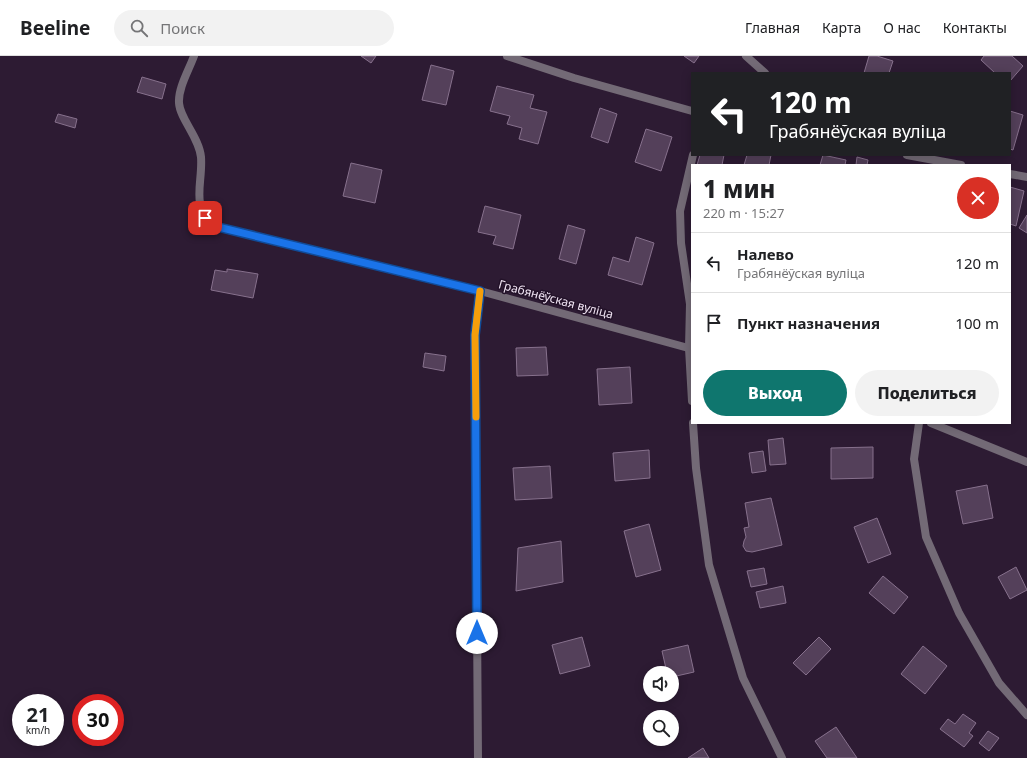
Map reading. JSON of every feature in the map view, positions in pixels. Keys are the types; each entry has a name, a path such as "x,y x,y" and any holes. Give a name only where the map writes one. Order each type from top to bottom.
{"street":[{"name":"Грабянёўская вуліца","path":"194,56 180,92 179,103 198,143 201,157 200,207 205,218 214,226 480,291 690,349"},
{"path":"506,56 574,78 691,111"},
{"path":"746,56 764,72"},
{"path":"691,375 690,304 681,243 680,211 693,156"},
{"path":"912,156 956,164"},
{"path":"1011,174 1027,177"},
{"path":"478,758 475,335 480,291"},
{"path":"693,424 696,468 710,565 743,678 782,758"},
{"path":"919,424 914,459 926,537 959,613 999,683 1027,715"},
{"path":"933,424 1027,462"}],"building":[{"path":"361,56 376,56 371,63"},
{"path":"684,56 699,56 694,63"},
{"path":"869,56 877,56 893,61 889,72 864,72"},
{"path":"984,56 1012,56 1023,66 1011,80 1011,72 994,72 981,60"},
{"path":"431,65 454,71 446,105 422,100"},
{"path":"142,77 166,84 162,99 137,92"},
{"path":"497,86 534,95 530,108 547,112 538,144 519,139 522,128 507,124 510,116 490,111"},
{"path":"600,108 617,114 608,143 591,137"},
{"path":"1011,111 1023,115 1013,150 1011,149"},
{"path":"58,114 77,119 75,128 55,122"},
{"path":"646,129 672,137 661,171 635,162"},
{"path":"700,156 724,156 722,164 697,164"},
{"path":"747,156 771,156 769,164 744,164"},
{"path":"823,156 846,160 845,164 820,164"},
{"path":"857,157 868,160 867,164 856,164"},
{"path":"351,163 382,170 375,203 343,196"},
{"path":"1011,187 1024,191 1016,226 1011,224"},
{"path":"485,206 521,215 513,249 493,244 496,236 478,232"},
{"path":"1027,215 1027,233 1019,228"},
{"path":"568,225 585,230 576,264 559,259"},
{"path":"636,237 654,243 642,285 608,275 613,257 629,262"},
{"path":"227,269 258,274 253,298 211,290 215,270 227,272"},
{"path":"546,347 548,375 517,376 516,348"},
{"path":"425,353 446,356 444,371 423,367"},
{"path":"630,367 632,403 599,405 597,369"},
{"path":"783,438 786,464 770,465 768,440"},
{"path":"873,447 873,478 831,479 831,448"},
{"path":"649,450 650,478 615,481 613,453"},
{"path":"763,451 766,471 752,473 749,453"},
{"path":"550,466 552,498 515,500 513,468"},
{"path":"987,485 993,518 963,524 956,491"},
{"path":"771,498 782,545 752,552 746,551 743,546 746,537 744,528 749,527 745,503"},
{"path":"877,518 891,554 868,563 854,527"},
{"path":"649,524 661,570 636,577 624,531"},
{"path":"561,541 563,582 516,591 518,548"},
{"path":"1016,567 1027,590 1010,599 998,577"},
{"path":"764,568 767,584 751,587 747,571"},
{"path":"883,576 908,597 894,614 869,593"},
{"path":"783,586 786,603 760,608 756,592"},
{"path":"582,637 590,666 560,674 552,645"},
{"path":"819,637 831,649 806,675 793,663"},
{"path":"688,645 694,672 679,675 679,666 665,666 662,651"},
{"path":"923,646 947,666 925,694 901,674"},
{"path":"963,714 976,723 969,733 973,736 964,747 940,729 948,719 955,724"},
{"path":"836,727 857,758 827,758 815,741"},
{"path":"988,731 999,738 989,751 979,743"},
{"path":"703,748 709,758 688,758"}],"slow traffic":[{"path":"476,417 475,335 480,291"}],"route":[{"path":"205,218 214,226 480,291 475,335 477,633"}]}
